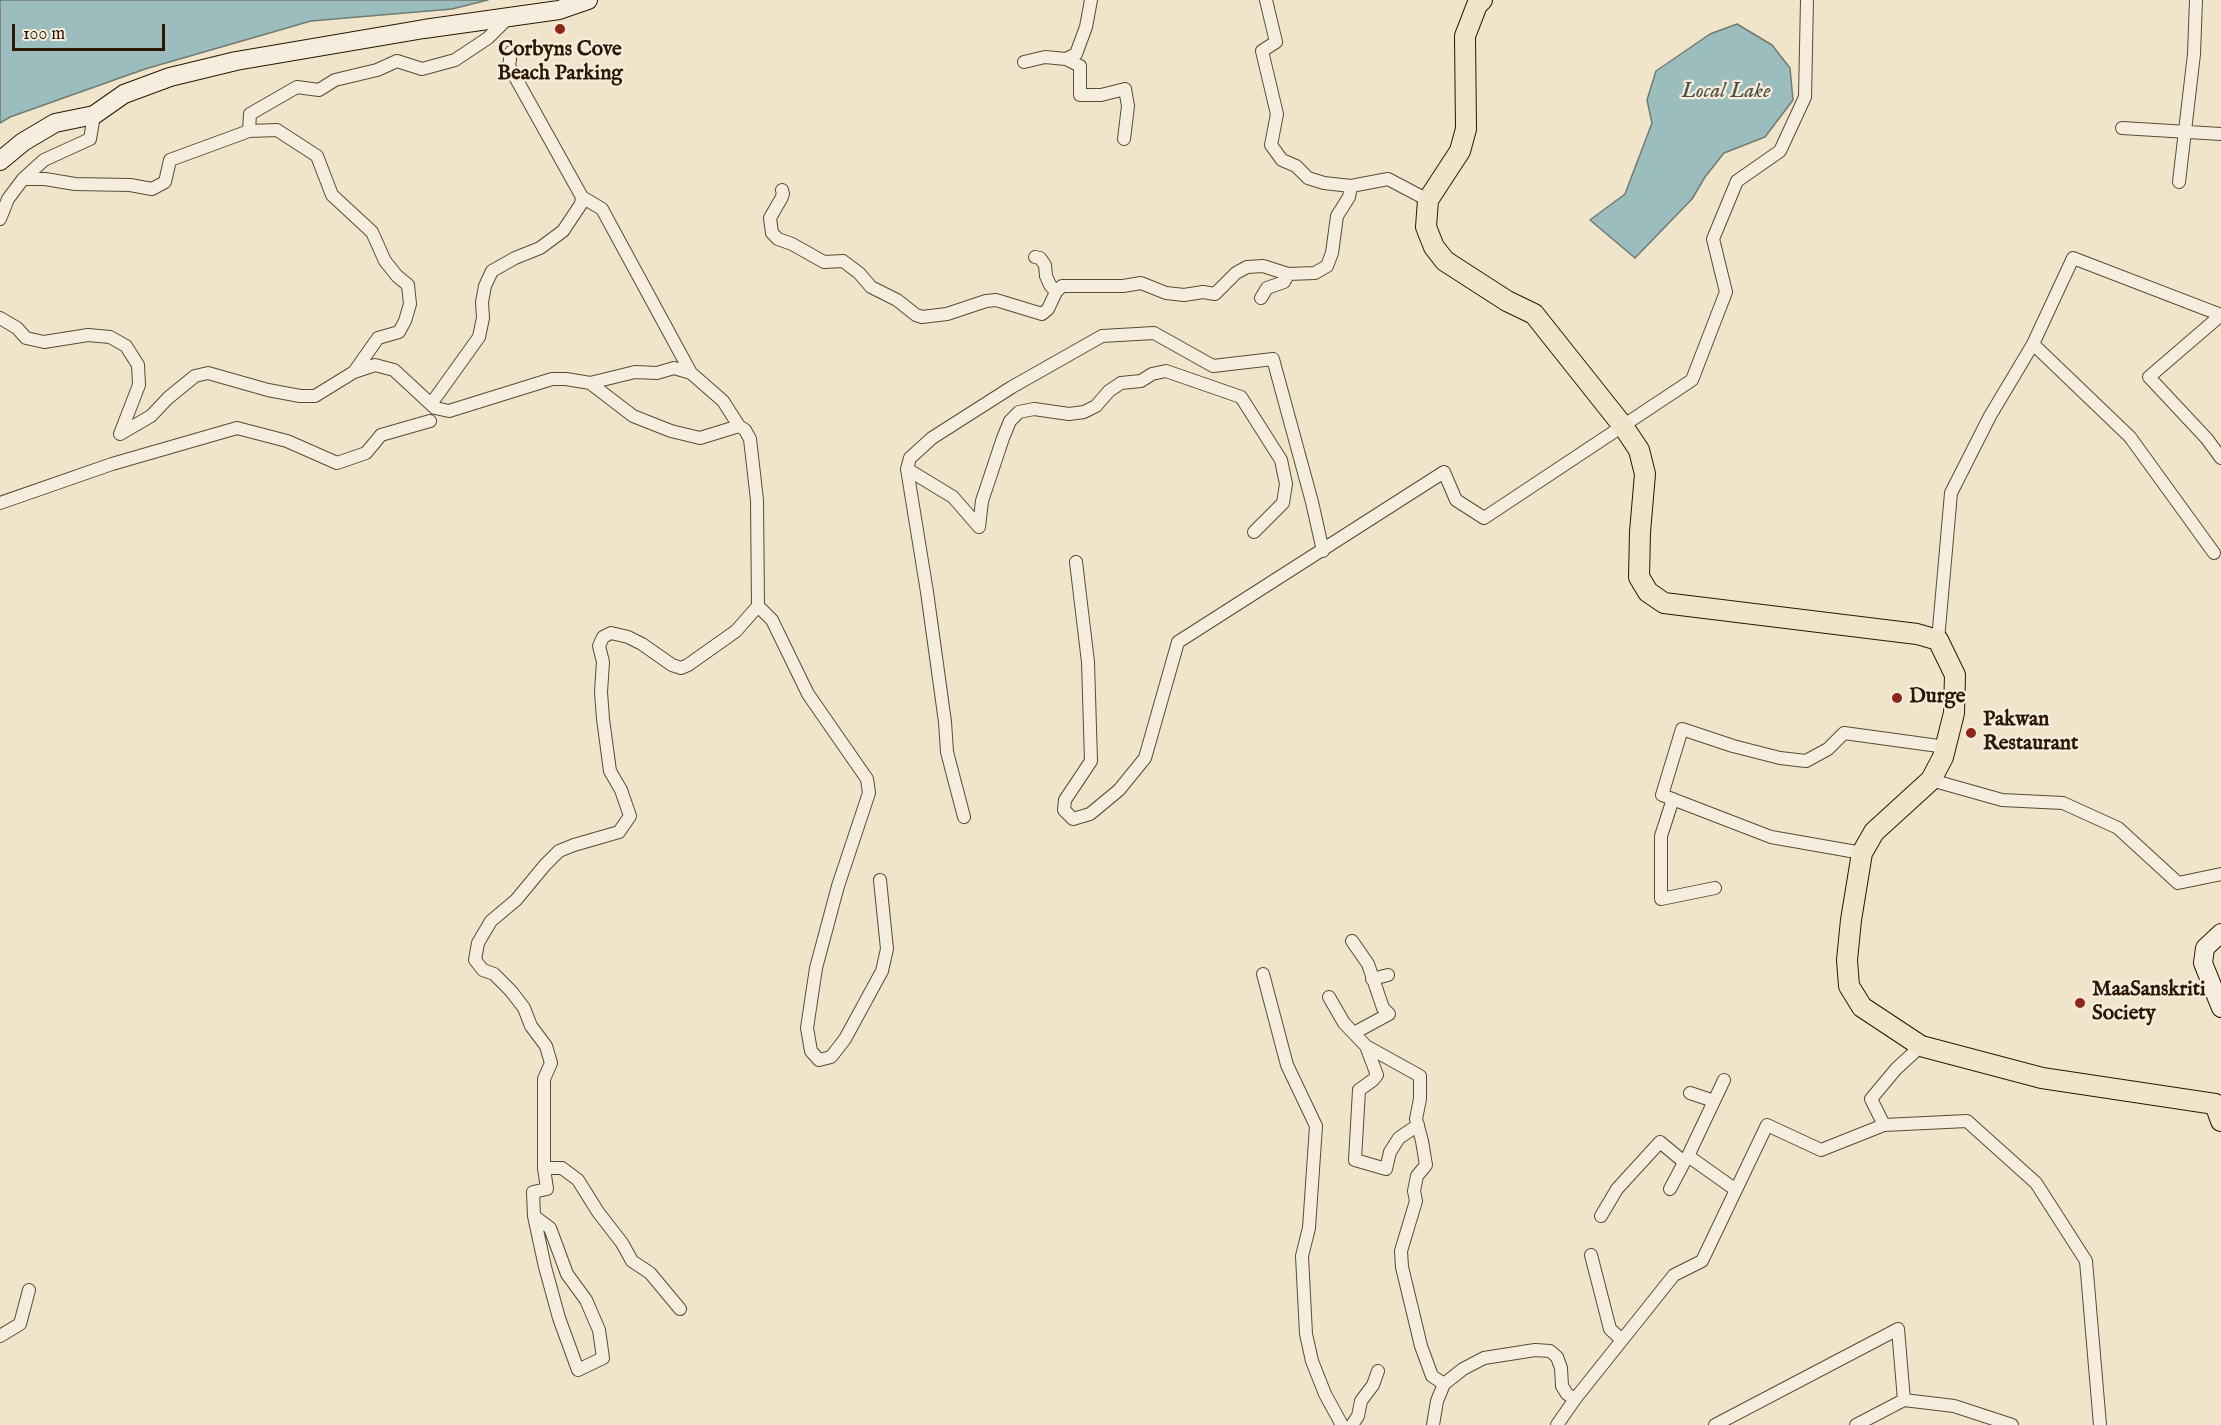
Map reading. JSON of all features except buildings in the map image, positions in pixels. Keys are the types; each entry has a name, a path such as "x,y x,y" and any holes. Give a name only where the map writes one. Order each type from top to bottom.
{"main road":[{"path":"0,161 22,142 55,123 94,115 124,94 182,74 248,59 559,10 588,0"},
{"path":"1482,0 1477,5 1465,36 1466,129 1460,151 1428,200 1426,227 1434,247 1444,261 1507,301 1534,314 1623,426 1639,450 1645,474 1639,577 1648,592 1664,603 1917,634 1938,640 1955,675 1954,713 1946,747 1931,780 1874,832 1862,854 1847,960 1849,986 1862,1007 1921,1046 2042,1078 2219,1107"},
{"path":"2221,933 2205,948 2203,963 2221,1008"}],"street":[{"path":"1066,59 1076,54 1086,27 1091,0"},
{"path":"1266,0 1276,42 1262,51 1277,114 1271,145 1282,160 1296,166 1308,178 1324,183 1351,186 1388,179 1428,200"},
{"path":"1076,562 1088,662 1091,761 1065,800 1064,810 1073,819 1090,814 1119,790 1145,758 1178,642 1444,472 1456,501 1484,518 1692,380 1726,292 1713,239 1737,181 1780,151 1805,97 1807,0"},
{"path":"2179,182 2194,54 2196,0"},
{"path":"249,131 250,114 297,87 319,90 335,80 377,70 397,61 422,69 455,60 488,38 510,16"},
{"path":"511,52 509,66 582,197 602,209 691,373 723,401 750,439 757,500 758,606 736,631 681,668 672,665 628,637 611,633 603,637 599,646 603,662 601,692 610,771 621,790 630,816 619,832 574,844 559,851 545,864 516,900 491,921 478,943 475,960 483,970 494,974 524,1008 531,1026 546,1046 551,1063 544,1079 544,1168 547,1189 533,1192 534,1216 545,1267 578,1370 603,1358 598,1330 586,1300 567,1274 550,1228 534,1216"},
{"path":"1024,62 1045,57 1066,59 1080,66 1080,95 1101,95 1125,89 1128,106 1124,140"},
{"path":"0,219 8,199 23,179 44,160 90,139 94,115"},
{"path":"2122,128 2221,134"},
{"path":"23,179 45,179 75,184 130,185 152,189 165,182 170,160 249,131 277,130 317,156 332,195 372,232 385,261 408,285 410,304 399,332 378,338 354,372"},
{"path":"782,190 781,199 770,218 772,233 778,239 824,262 843,261 870,287 922,317 947,314 996,300 1042,314 1048,309 1056,292 1062,286 1123,286 1141,283 1167,293 1215,294 1236,273 1247,267 1263,266 1288,274 1315,273 1327,266 1332,253 1337,216 1349,197 1351,186"},
{"path":"431,404 478,337 483,318 482,302 485,286 492,271 540,248 563,231 581,204 582,197"},
{"path":"1035,257 1040,258 1045,265 1046,276 1056,292"},
{"path":"1938,640 1951,493 1990,416 2033,344 2073,258 2221,315 2149,377 2208,439 2221,458"},
{"path":"1261,298 1267,288 1284,282 1288,274"},
{"path":"0,318 17,328 26,338 44,342 88,335 110,337 126,346 138,364 139,385 120,434 151,416 168,398 195,376 208,373 268,390 300,396 315,396 354,372 375,365 394,370 435,408 449,411 552,379 590,382 635,372 657,373 674,368 691,373"},
{"path":"964,817 947,752 927,592 907,470 910,458 932,438 1012,387 1102,336 1154,333 1213,366 1273,359 1323,551"},
{"path":"2033,344 2130,437 2214,553"},
{"path":"907,470 953,497 979,527 982,501 1003,438 1010,421 1019,412 1034,409 1069,414 1084,412 1096,406 1109,391 1121,383 1141,381 1152,374 1166,371 1241,397 1281,460 1286,484 1283,503 1254,532"},
{"path":"590,382 633,416 671,431 700,438 739,426"},
{"path":"0,503 112,464 237,428 287,441 336,463 366,453 381,435 430,421"},
{"path":"758,606 772,620 808,694 867,779 868,793 838,886 816,968 807,1028 812,1051 819,1060 831,1057 845,1039 882,971 887,949 880,880"},
{"path":"1862,854 1771,837 1662,795 1682,729 1752,750 1806,761 1828,749 1844,734 1946,747"},
{"path":"1931,780 2002,800 2063,803 2118,828 2178,883 2221,874"},
{"path":"1674,799 1661,836 1661,899 1715,888"},
{"path":"1352,941 1368,964 1383,1008 1389,1014 1354,1033"},
{"path":"1263,974 1287,1065 1316,1126 1309,1228 1302,1256 1306,1334 1312,1361 1341,1425"},
{"path":"1372,980 1388,975"},
{"path":"1329,997 1344,1023 1366,1046 1420,1076 1420,1099 1416,1119 1426,1165 1417,1176 1414,1191 1416,1201 1401,1251 1402,1267 1421,1346 1432,1377 1444,1384"},
{"path":"1366,1046 1377,1075 1359,1090 1354,1160 1386,1169 1390,1152 1399,1138 1418,1125"},
{"path":"1884,1125 1871,1099 1921,1046"},
{"path":"1670,1189 1724,1080"},
{"path":"1690,1093 1714,1101"},
{"path":"1557,1425 1674,1275 1702,1261 1767,1125 1821,1150 1884,1125 1967,1121 2036,1183 2086,1261 2100,1425"},
{"path":"1601,1216 1617,1189 1660,1142 1736,1190"},
{"path":"544,1168 562,1168 578,1180 597,1212 622,1243 632,1261 650,1273 680,1309"},
{"path":"1591,1255 1610,1329 1622,1340"},
{"path":"0,1336 20,1324 29,1290"},
{"path":"1715,1425 1898,1329 1904,1400"},
{"path":"1433,1425 1437,1401 1444,1384 1463,1369 1484,1358 1535,1350 1550,1351 1557,1357 1561,1368 1562,1386 1567,1394 1575,1399"},
{"path":"1352,1425 1359,1416 1361,1401 1373,1385 1378,1371"},
{"path":"1856,1425 1904,1400 1954,1406 2012,1425"}],"water":[{"path":"0,0 488,0 452,9 311,21 145,69 10,117 0,123"},
{"name":"Local Lake","path":"1737,24 1772,45 1790,68 1793,100 1765,137 1724,153 1705,177 1692,199 1635,258 1590,220 1625,194 1652,123 1647,100 1656,71 1710,34"}],"place":[{"name":"Corbyns Cove Beach Parking","path":"560,29"},
{"name":"Durge","path":"1897,698"},
{"name":"Pakwan Restaurant","path":"1971,733"},
{"name":"MaaSanskriti Society","path":"2080,1003"}]}
